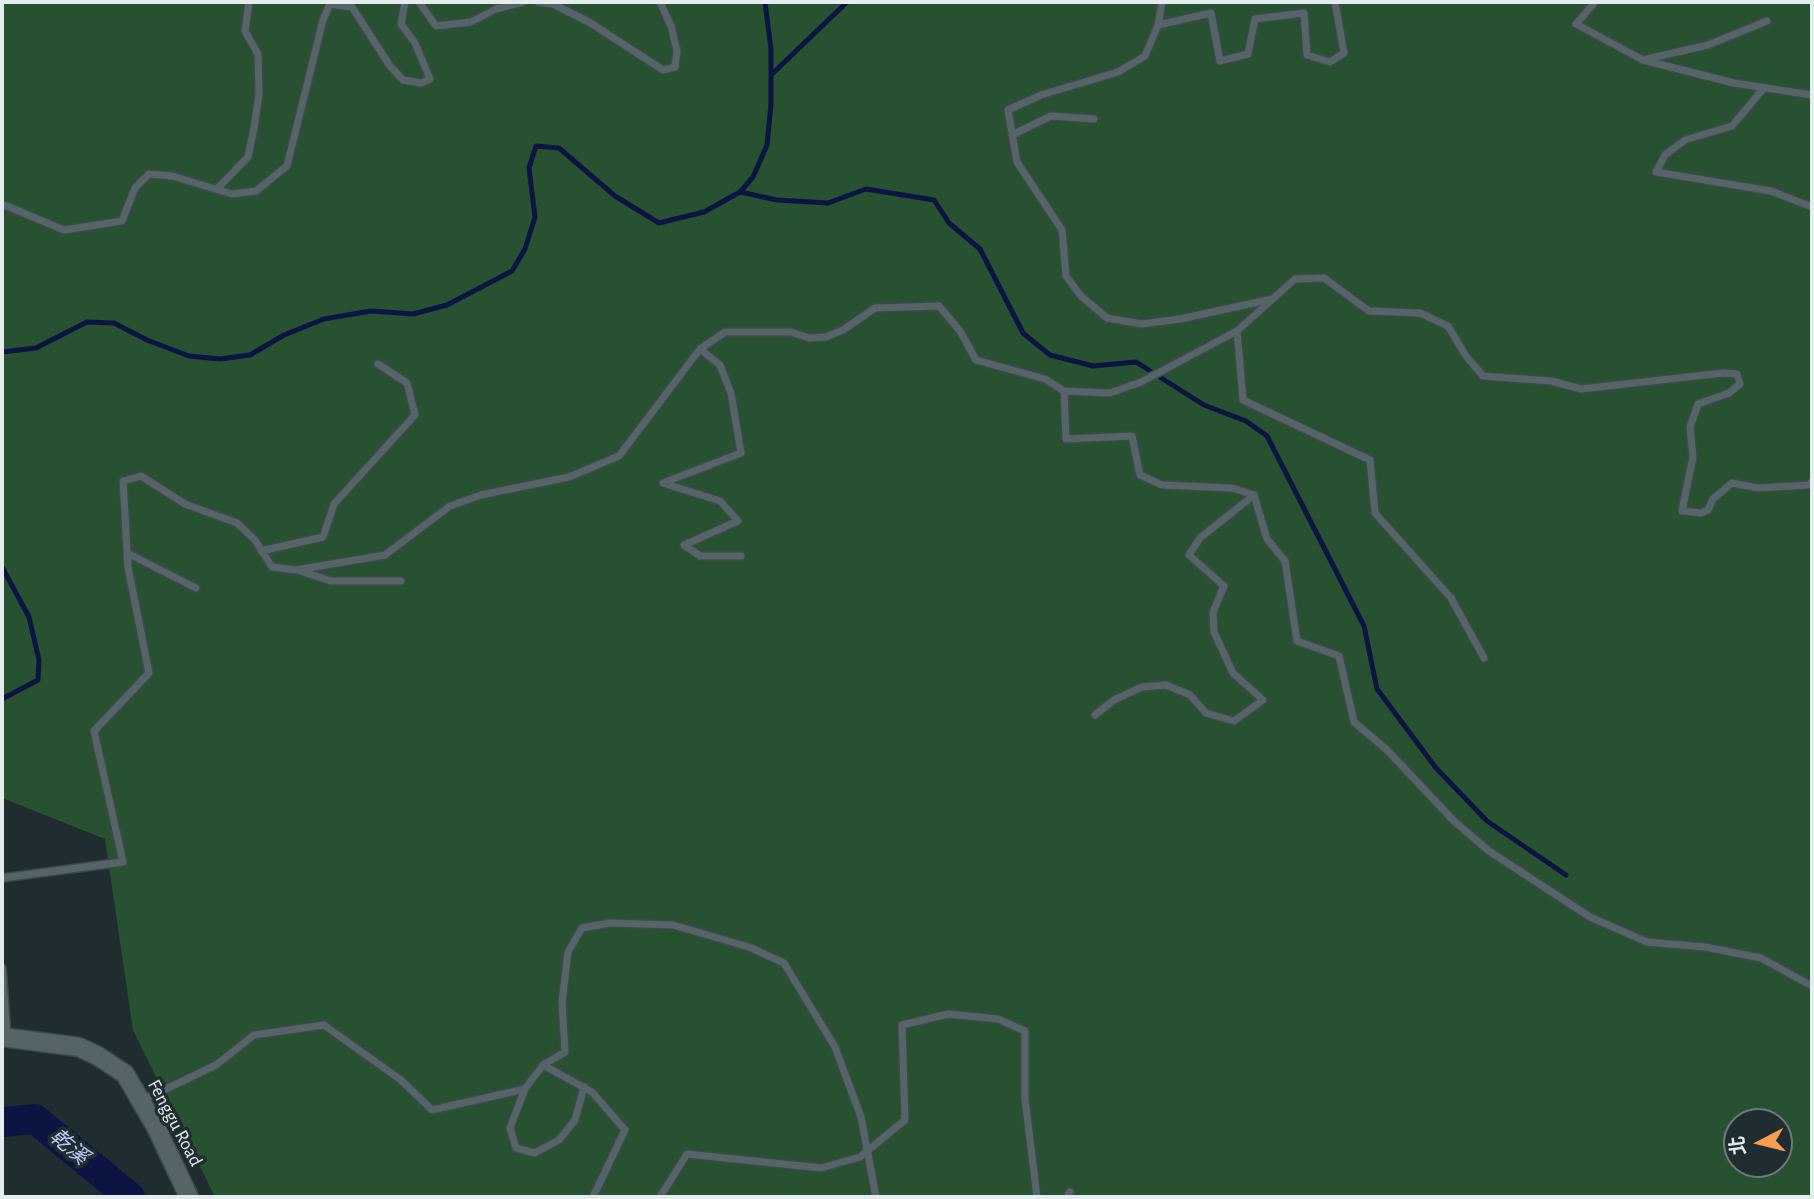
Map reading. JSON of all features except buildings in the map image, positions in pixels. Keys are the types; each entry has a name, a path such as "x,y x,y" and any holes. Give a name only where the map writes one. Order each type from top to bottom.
{"street":[{"name":"Fenggu Road","path":"4,1038 79,1047 125,1074 189,1197"}],"lane":[{"path":"217,189 248,157 254,128 258,94 258,54 244,32 249,2"},
{"path":"2,204 64,230 122,221 135,188 149,174 172,176 232,194 257,191 287,166 323,20 330,4 352,6 390,66 403,80 421,83 430,79 415,43 401,24 405,2"},
{"path":"419,2 436,26 471,22 496,9 523,2"},
{"path":"538,2 553,4 589,22 663,71 675,67 677,51 671,26 660,2"},
{"path":"1162,2 1158,25 1145,55 1118,72 1041,95 1008,110 1017,162 1062,230 1066,276 1081,296 1107,318 1142,324 1180,319 1276,298"},
{"path":"1158,25 1211,13 1220,61 1248,54 1255,19 1304,13 1307,55 1330,62 1344,53 1335,2"},
{"path":"1595,2 1576,24 1643,61 1763,88 1812,95"},
{"path":"1643,61 1709,45 1767,21"},
{"path":"1763,88 1732,126 1685,140 1665,155 1656,172 1771,191 1812,207"},
{"path":"1012,135 1051,116 1094,119"},
{"path":"296,570 385,555 450,506 481,495 569,477 619,456 700,349 725,332 791,332 809,338 826,337 843,330 875,308 939,306 960,331 976,360 1045,379 1064,391 1110,393 1145,380 1237,331 1295,279 1324,278 1368,311 1420,313 1448,326 1465,356 1483,376 1551,381 1581,389 1723,373 1737,374 1740,383 1729,393 1698,404 1690,427 1693,457 1682,510 1701,513 1708,510 1713,499 1732,483 1758,488 1809,485 1812,481"},
{"path":"1237,331 1243,400 1370,460 1376,513 1451,598 1484,658"},
{"path":"700,349 720,365 731,393 741,453 663,483 720,501 738,521 684,545 700,556 741,556"},
{"path":"261,551 323,537 334,504 415,415 407,383 378,364"},
{"path":"1064,391 1066,439 1132,436 1140,475 1162,485 1232,488 1254,495"},
{"path":"2,878 123,862 94,731 149,673 127,553 123,481 141,476 185,504 237,523 272,567 296,570 331,581 401,581"},
{"path":"1095,715 1114,700 1142,687 1166,685 1190,695 1206,713 1234,721 1263,700 1233,673 1214,632 1213,612 1224,586 1189,555 1200,538 1254,495"},
{"path":"1254,495 1267,539 1285,561 1297,641 1339,656 1354,722 1387,750 1454,821 1534,883 1590,917 1647,943 1706,947 1761,958 1812,986"},
{"path":"127,553 196,588"},
{"path":"584,1087 575,1119 559,1140 535,1153 516,1149 510,1128 525,1089 543,1065 565,1052 562,1002 568,952 582,928 610,923 673,925 750,947 784,963 835,1047 861,1117 876,1197"},
{"path":"2,968 4,1038"},
{"path":"660,1197 687,1154 821,1168 860,1157 905,1120 902,1025 948,1014 998,1018 1025,1031 1025,1099 1037,1197"},
{"path":"141,1101 216,1065 254,1035 324,1025 401,1080 432,1110 525,1089"},
{"path":"543,1065 592,1092 625,1130 593,1197"}],"green space":[{"path":"2,2 1812,2 1812,1197 215,1197 133,1030 105,839 2,798"}],"waterway":[{"path":"740,192 753,177 767,145 771,104 771,49 765,2"},
{"path":"771,75 847,2"},
{"path":"2,352 36,348 87,322 114,323 147,340 189,356 220,359 250,355 284,335 324,319 371,311 413,314 447,305 512,271 525,249 535,217 529,168 536,146 559,148 615,196 659,223 704,212 740,192 777,200 828,203 866,189 934,200 949,223 980,249 1023,333 1050,355 1093,366 1136,362 1204,405 1246,421 1267,436 1364,626 1377,689 1436,768 1487,821 1566,875"},
{"path":"2,567 29,617 39,660 38,680 2,699"},
{"name":"乾溪","path":"2,1122 35,1119 130,1197"}]}
